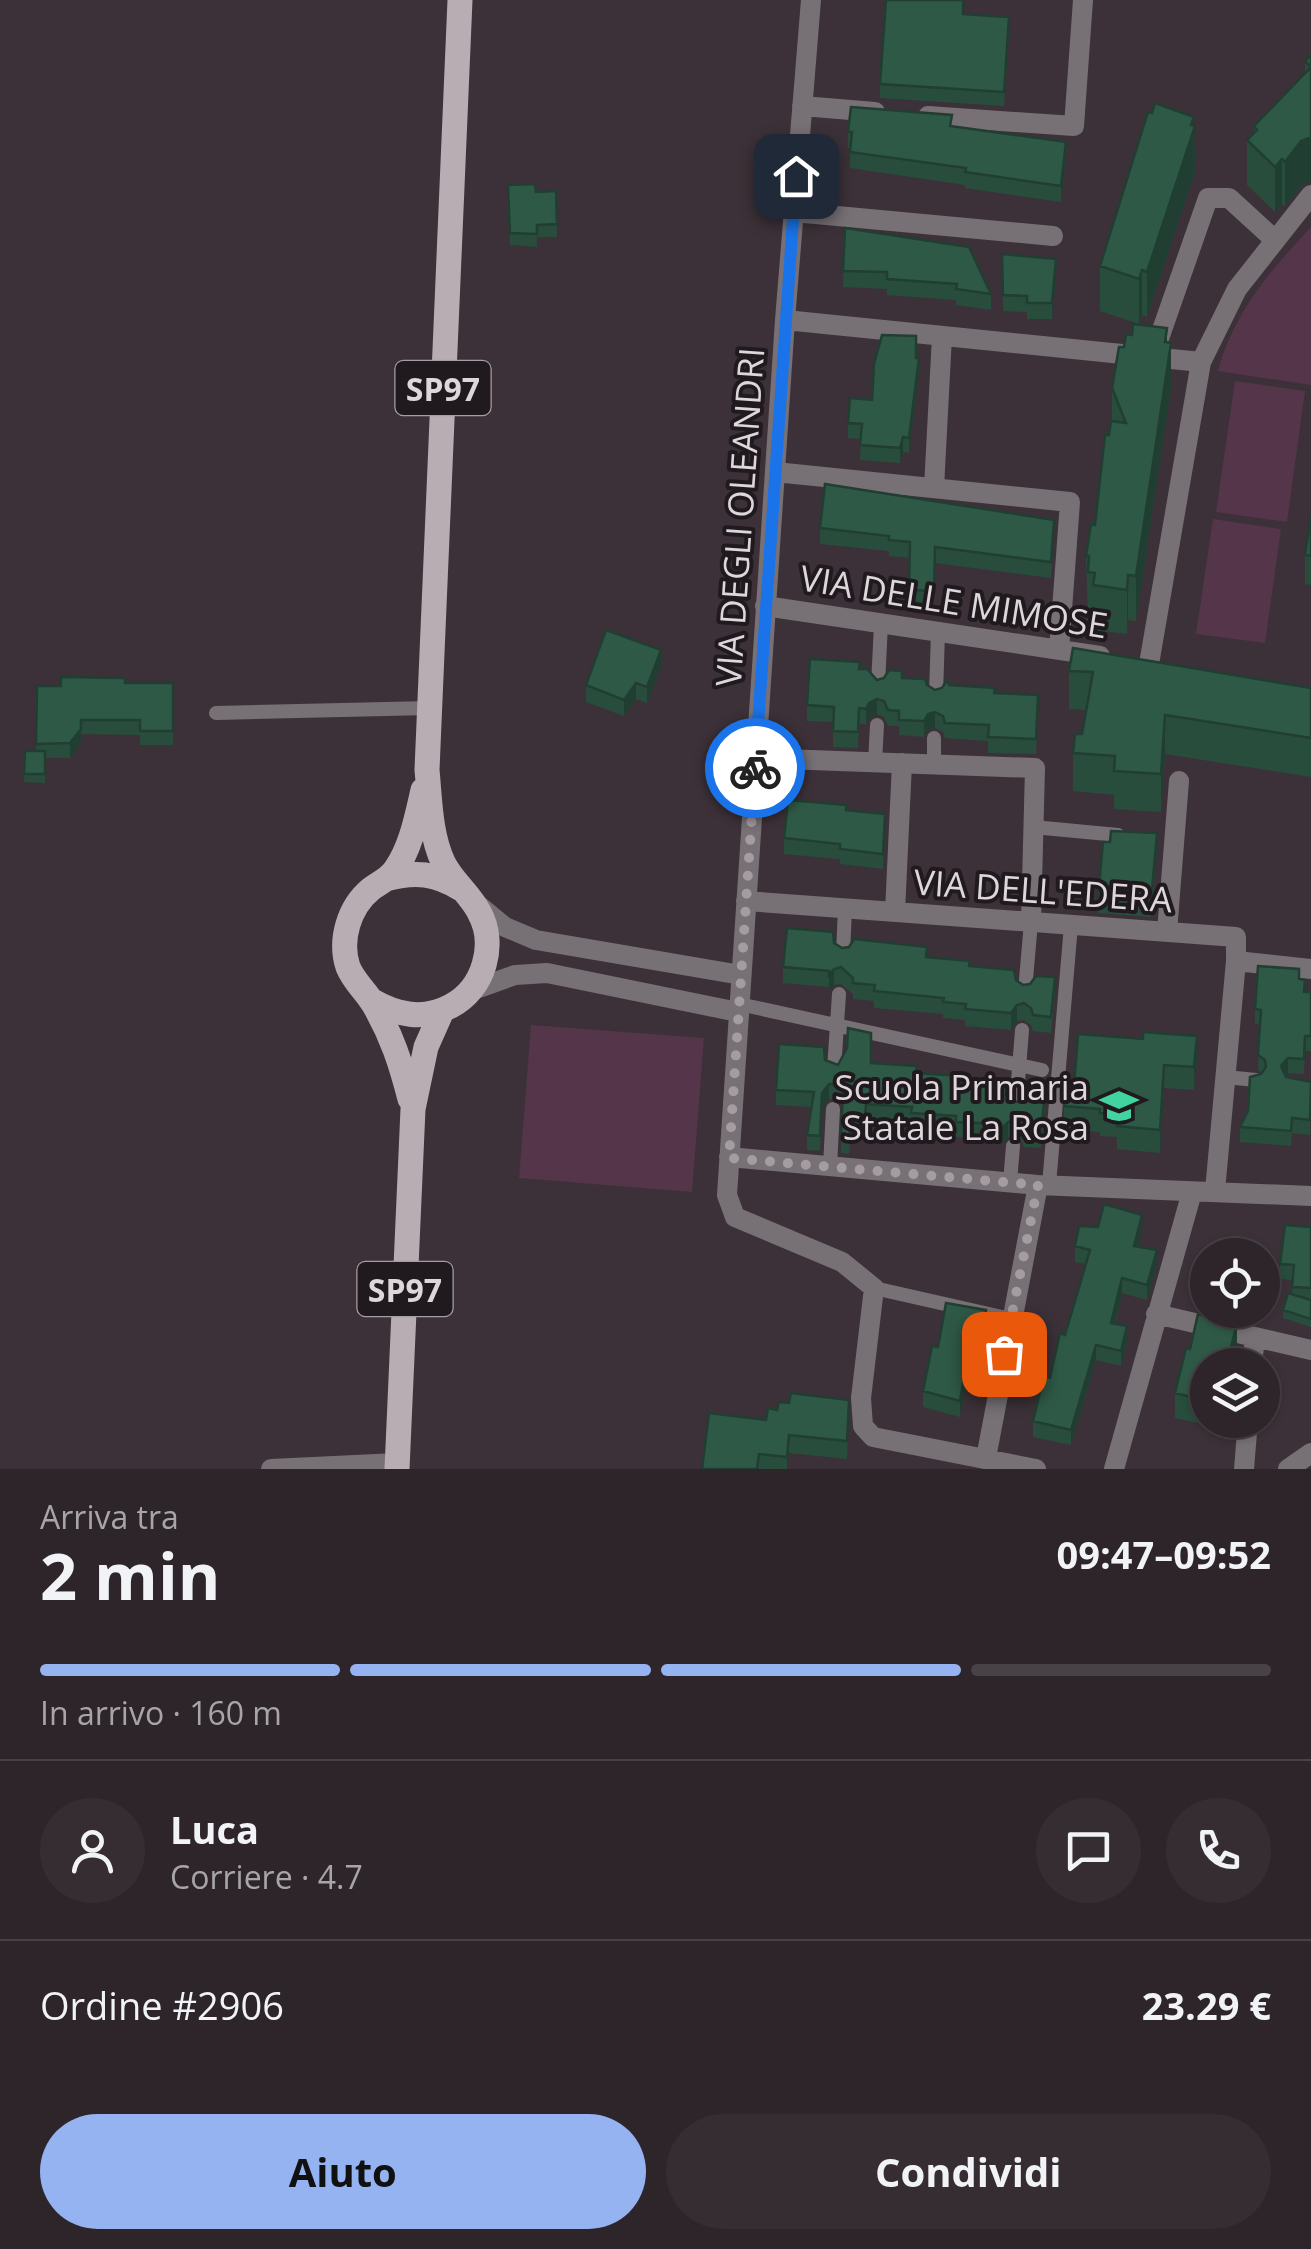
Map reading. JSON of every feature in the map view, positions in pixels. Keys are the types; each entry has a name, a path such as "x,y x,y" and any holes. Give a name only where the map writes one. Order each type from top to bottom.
{"main road":[{"name":"SP97","path":"460,0 427,770 443,862 466,894"},
{"name":"SP97","path":"386,879 396,870 408,844 427,770"},
{"path":"425,874 444,878 466,894 482,915 487,934 487,955 470,991 442,1011 424,1016 405,1015 371,1000 352,976 344,946 347,925 369,890 386,879 425,874"},
{"name":"SP97","path":"371,1000 398,1050 412,1109"},
{"name":"SP97","path":"397,1466 412,1109 426,1046 442,1011"}],"street":[{"name":"VIA DEGLI OLEANDRI","path":"811,0 785,320 727,1195 735,1218 842,1262 874,1288"},
{"path":"802,106 1074,126 1083,0"},
{"path":"785,320 1201,362 1237,288 1311,195"},
{"path":"1152,357 1208,198 1229,198 1275,240"},
{"path":"794,212 1053,236"},
{"path":"934,488 942,336"},
{"name":"VIA DELLE MIMOSE","path":"766,606 1140,662 1201,362"},
{"path":"775,472 1070,502 1059,650"},
{"path":"756,758 1035,768 1031,922"},
{"path":"896,912 902,764"},
{"path":"1167,932 1168,840 1179,781"},
{"path":"466,894 505,928 536,940 741,975"},
{"name":"VIA DELL'EDERA","path":"746,901 1236,938 1236,961"},
{"path":"1216,1190 1236,961 1311,968"},
{"path":"470,991 515,975 547,974 739,1008"},
{"path":"729,1158 1044,1185 1311,1196"},
{"path":"986,1458 1011,1320 1044,1185"},
{"path":"1114,1469 1192,1192"},
{"path":"874,1288 861,1398 863,1426 873,1437 1036,1469"},
{"path":"1156,1314 1311,1350"},
{"path":"1253,1348 1254,1337"},
{"path":"1244,1469 1247,1438"},
{"path":"271,1469 397,1466"}],"lane":[{"path":"878,686 881,624"},
{"path":"936,695 938,632"},
{"path":"216,713 430,708"},
{"path":"875,763 877,725"},
{"path":"934,738 934,764"},
{"path":"1033,827 1118,835"},
{"path":"843,954 846,908"},
{"path":"1025,991 1031,922"},
{"path":"1044,1185 1071,925"},
{"path":"834,1070 840,994"},
{"path":"739,1008 1042,1070"},
{"path":"1016,1107 1022,1030"},
{"path":"1226,1077 1256,1080"},
{"path":"830,1166 832,1108"},
{"path":"1010,1182 1013,1146"},
{"path":"874,1288 1011,1320"}],"shaded area":[{"path":"1311,227 1311,385 1218,371 1244,311 1268,276"},
{"path":"1235,381 1305,391 1287,522 1216,512"},
{"path":"1213,519 1281,529 1265,643 1196,634"},
{"path":"531,1025 704,1038 692,1192 519,1178"}],"building":[{"path":"886,0 963,0 963,14 1009,17 1004,92 880,84"},
{"path":"1311,67 1311,137 1301,141 1285,162 1282,159 1275,167 1247,140 1257,130 1254,126"},
{"path":"1155,103 1194,117 1191,125 1195,126 1147,272 1142,270 1139,279 1100,266 1148,112 1152,113"},
{"path":"851,107 952,115 950,126 1066,142 1061,186 850,152"},
{"path":"535,184 536,192 556,191 557,224 537,225 537,234 510,233 508,185"},
{"path":"845,228 969,247 991,294 956,289 957,284 887,279 887,272 843,271"},
{"path":"1002,254 1056,259 1052,303 1027,303 1027,296 1003,295"},
{"path":"1133,324 1167,328 1165,342 1171,343 1136,576 1128,575 1127,590 1093,585 1095,573 1088,572 1086,556 1091,524 1095,525 1105,435 1109,435 1111,421 1126,423 1112,388 1119,347 1124,347 1126,334 1132,335"},
{"path":"882,335 916,336 919,358 909,438 903,437 900,448 860,445 862,424 848,423 850,398 872,400 874,364"},
{"path":"825,484 1054,520 1051,562 935,547 934,591 909,590 910,542 820,528"},
{"path":"1311,516 1311,556 1305,555"},
{"path":"606,630 661,650 647,687 636,683 624,700 586,685"},
{"path":"1073,648 1311,688 1311,738 1165,715 1161,774 1114,771 1115,756 1073,753 1075,734 1082,734 1093,672 1069,671"},
{"path":"810,659 860,662 859,669 867,669 877,680 889,670 902,671 902,678 925,679 935,690 947,680 949,685 995,688 994,693 1038,695 1036,739 988,737 989,725 945,723 943,716 935,712 924,721 899,720 899,711 888,710 884,701 877,699 866,709 859,708 858,732 833,731 834,707 807,705"},
{"path":"61,677 173,683 173,731 140,731 140,720 81,720 81,729 70,743 36,744 37,686 61,686"},
{"path":"25,751 45,751 45,774 24,774"},
{"path":"788,800 846,805 846,810 885,814 883,854 840,849 840,844 784,838"},
{"path":"1111,831 1157,833 1151,901 1098,897 1103,842 1110,842"},
{"path":"787,928 833,932 834,943 842,948 849,947 854,939 927,947 926,957 1014,970 1016,980 1023,985 1030,984 1036,976 1055,977 1051,1017 1033,1015 1024,1003 1011,1013 965,1009 966,1004 943,1002 944,998 874,991 875,985 853,983 841,967 829,975 829,971 783,967"},
{"path":"1258,966 1299,969 1299,979 1305,980 1304,992 1311,992 1311,1036 1305,1036 1304,1059 1288,1058 1281,1066 1286,1077 1311,1082 1310,1120 1292,1118 1291,1131 1240,1127 1248,1111 1250,1077 1261,1074 1266,1067 1265,1060 1258,1055"},
{"path":"848,1028 871,1033 871,1063 917,1066 916,1073 962,1076 961,1082 1006,1085 1006,1095 1014,1102 1021,1101 1027,1092 1045,1093 1041,1133 1024,1132 1015,1120 1000,1130 1001,1124 956,1122 956,1116 911,1113 912,1107 866,1104 865,1118 851,1117 849,1139 841,1138 843,1090 838,1084 829,1084 822,1093 820,1136 807,1135 814,1092 776,1090 779,1044 824,1047 825,1060 838,1065 847,1048"},
{"name":"Scuola Primaria Statale La Rosa","path":"1143,1032 1197,1036 1194,1067 1164,1065 1160,1130 1117,1126 1118,1114 1064,1106 1066,1087 1074,1087 1078,1034 1143,1039"},
{"path":"1104,1204 1142,1215 1134,1246 1157,1250 1147,1285 1122,1278 1111,1323 1127,1326 1121,1351 1096,1345 1071,1430 1033,1421 1044,1376 1050,1378 1060,1333 1065,1335 1090,1250 1075,1246 1079,1226 1098,1227"},
{"path":"1285,1225 1311,1227 1311,1288 1292,1287 1294,1265 1280,1264"},
{"path":"1288,1293 1311,1300 1311,1319 1283,1310"},
{"path":"946,1303 986,1310 977,1357 968,1355 960,1401 923,1391 932,1346 938,1347"},
{"path":"1195,1328 1236,1328 1231,1348 1190,1348"},
{"path":"1186,1348 1190,1349 1190,1397 1175,1393"},
{"path":"791,1393 849,1400 847,1441 789,1435 787,1457 759,1454 757,1469 702,1469 709,1413 766,1420 768,1408 777,1410 779,1402 789,1403"}],"way so far":[{"path":"755,768 729,1158 1038,1185 1004,1354"}],"place":[{"name":"Scuola Primaria Statale La Rosa","path":"1119,1106"}],"route":[{"path":"755,768 796,176"}]}
